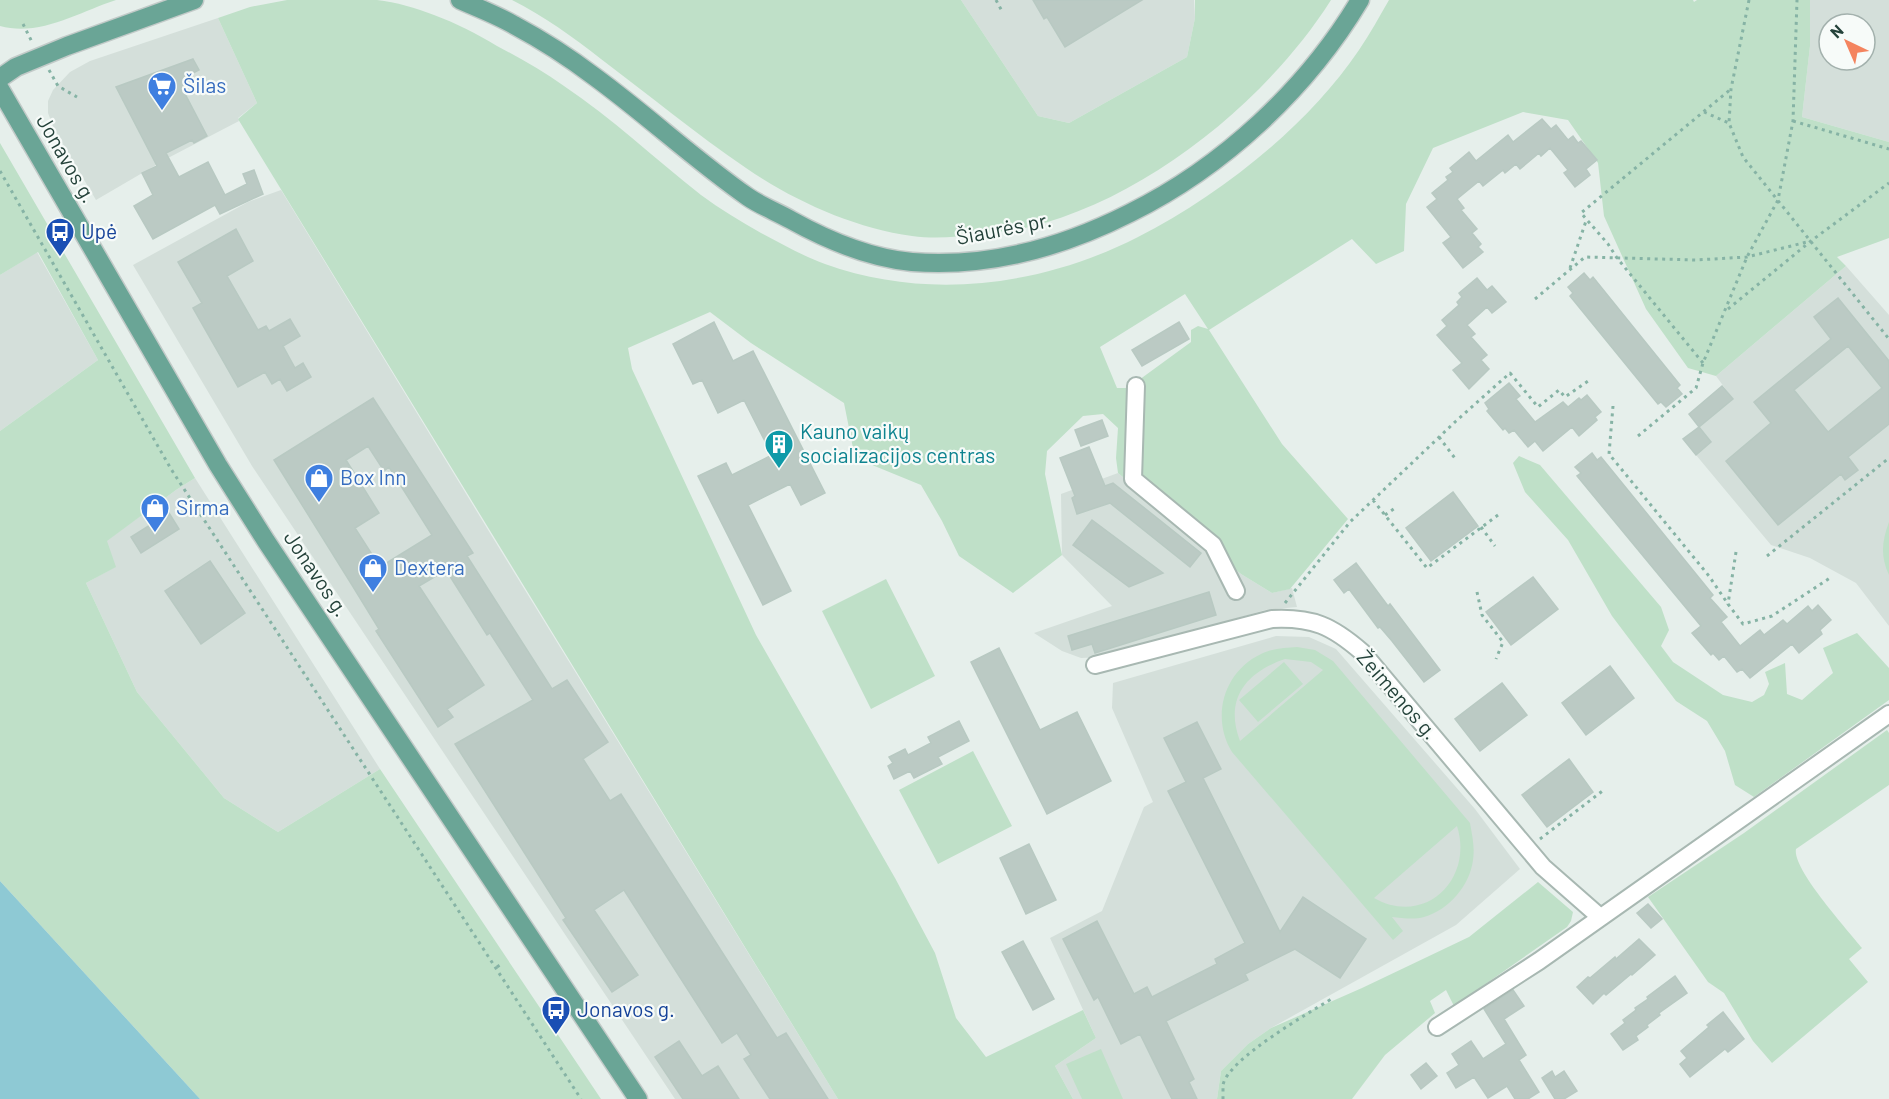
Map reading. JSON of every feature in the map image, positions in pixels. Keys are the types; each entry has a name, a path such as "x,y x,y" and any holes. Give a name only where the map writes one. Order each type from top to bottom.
{"main road":[{"path":"0,78 16,67 66,46 194,0"},
{"name":"Šiaurės pr.","path":"460,0 514,24 594,76 749,198 816,234 862,251 910,262 954,263 1020,254 1052,245 1101,228 1151,203 1200,170 1251,131 1286,99 1347,22 1360,0"},
{"name":"Jonavos g.","path":"0,89 218,465 266,541 638,1099"}],"street":[{"path":"1136,386 1133,479 1213,545 1236,591"},
{"name":"Žeimenos g.","path":"1095,665 1272,619 1295,618 1315,622 1345,637 1362,652 1527,849 1600,916"},
{"path":"1437,1027 1539,961 1889,714"}],"path":[{"path":"996,0 1003,13"},
{"path":"1749,0 1731,89 1729,123 1743,157 1889,339"},
{"path":"1638,436 1696,388 1703,363 1747,257 1778,200 1793,121 1797,0"},
{"path":"1703,363 1581,213 1731,89"},
{"path":"1704,112 1729,123"},
{"path":"1793,121 1889,149"},
{"path":"0,171 171,469 581,1099"},
{"path":"1726,310 1811,241 1889,183"},
{"path":"1570,270 1586,220"},
{"path":"1536,299 1585,257 1696,260 1747,257 1811,241"},
{"path":"1272,619 1350,522 1439,436 1510,373 1538,407 1559,390 1565,397 1591,379"},
{"path":"1613,406 1609,454 1709,576 1743,624 1773,616 1830,578"},
{"path":"1439,436 1457,461"},
{"path":"1767,556 1889,458"},
{"path":"1373,500 1427,568 1498,515"},
{"path":"1385,515 1395,508"},
{"path":"1481,527 1495,546"},
{"path":"1728,604 1736,552"},
{"path":"1477,592 1482,615 1503,642 1496,659"},
{"path":"1527,849 1605,789"},
{"path":"496,967 503,963"},
{"path":"1224,1099 1223,1083 1240,1061 1271,1036 1333,998"}],"shaded area":[{"path":"961,0 1194,0 1195,18 1187,57 1069,123 1038,116"},
{"path":"1810,0 1889,0 1889,142 1802,117 1810,46"},
{"path":"218,18 257,103 238,118 239,121 168,158 96,200 54,129 48,113 48,101 53,90 70,72 90,61"},
{"path":"281,190 838,1099 675,1099 252,466 133,265 248,202"},
{"path":"37,252 98,360 0,431 0,275"},
{"path":"1846,266 1889,315 1889,626 1856,583 1810,558 1771,545 1696,455 1711,442 1699,427 1733,399 1716,376"},
{"path":"1118,473 1241,574 1272,593 1292,588 1297,607 1265,610 1105,657 1081,658 1062,651 1034,633 1112,606 1062,555 1061,494"},
{"path":"195,478 380,769 278,832 224,798 137,692 86,583 115,567 106,541"},
{"path":"1276,636 1309,637 1336,649 1475,809 1520,869 1456,925 1271,1028 1248,1044 1221,1071 1217,1099 1073,1099 1055,1066 1096,1038 1050,938 1102,911 1144,807 1153,802 1112,708 1113,683"}],"green space":[{"path":"0,0 116,0 59,22 15,29 0,26"},
{"path":"287,0 377,0 406,6 442,18 482,37 556,80 599,111 701,195 761,233 825,264 864,275 904,282 944,285 984,283 1024,277 1063,267 1101,254 1138,237 1200,201 1260,157 1314,106 1359,50 1389,0 1693,0 1694,2 1697,0 1810,0 1810,46 1802,117 1889,142 1889,238 1837,257 1846,266 1716,376 1688,368 1646,309 1604,216 1598,163 1568,120 1523,112 1433,148 1406,204 1404,251 1376,264 1352,239 1209,330 1282,444 1348,519 1290,589 1272,593 1241,574 1118,473 1116,458 1118,428 1103,414 1083,416 1047,451 1045,474 1062,555 1013,593 959,556 921,485 855,458 844,403 751,343 710,312 628,348 632,369 756,635 895,878 935,953 956,1018 986,1057 1083,1010 1096,1038 1055,1066 1073,1099 838,1099 238,119 257,103 218,18 250,7","holes":["1185,294 1208,329 1198,326 1191,330 1191,342 1128,388 1117,388 1100,347"]},
{"path":"512,0 961,0 1038,116 1069,123 1187,57 1195,18 1195,0 1331,0 1304,38 1273,74 1238,109 1200,141 1159,170 1117,194 1073,213 1029,227 938,237 912,236 868,227 804,202 784,191 709,142 569,35"},
{"path":"0,143 195,478 107,541 116,567 86,583 137,692 224,798 278,832 380,769 601,1099 200,1099 0,881 0,431 98,360 38,252 0,275"},
{"path":"1519,456 1540,465 1661,607 1669,630 1661,646 1673,662 1723,695 1752,702 1764,695 1769,684 1765,672 1785,663 1787,694 1802,700 1833,673 1823,648 1857,633 1889,668 1889,700 1754,797 1735,785 1725,751 1707,721 1676,701 1612,616 1568,540 1525,492 1513,463"},
{"path":"1889,522 1889,575 1884,561 1883,548"},
{"path":"886,579 935,676 871,709 822,611"},
{"path":"1297,647 1315,650 1333,661 1470,823 1473,860 1463,887 1450,902 1433,914 1416,918 1392,917 1403,931 1393,940 1232,752 1226,739 1222,725 1224,697 1237,672 1265,652","holes":["1285,659 1311,662 1323,670 1240,741 1235,712 1242,689 1259,671","1457,826 1460,846 1458,864 1452,880 1441,893 1427,902 1411,906 1393,905 1374,898"]},
{"path":"1284,662 1303,684 1258,722 1239,700"},
{"path":"1887,730 1889,733 1889,785 1796,849 1797,858 1811,884 1862,948 1849,959 1868,982 1772,1063 1753,1041 1724,993 1708,982 1648,897 1744,833"},
{"path":"973,751 1012,826 938,864 899,790"},
{"path":"1538,882 1573,912 1567,927 1454,1006 1446,990 1430,1001 1435,1013 1385,1055 1352,1099 1217,1099 1221,1071 1248,1044 1271,1028 1469,937"},
{"path":"1101,1049 1123,1099 1082,1099 1066,1064"}],"water":[{"path":"0,881 200,1099 0,1099"}],"building":[{"path":"1033,0 1142,0 1065,47 1047,17 1044,19"},
{"path":"193,59 199,70 189,75 193,82 182,88 207,136 194,143 192,140 166,153 179,177 208,162 225,195 247,184 243,174 254,170 263,194 220,214 215,205 153,239 134,206 153,195 142,173 157,166 116,87"},
{"path":"1542,119 1551,129 1556,125 1568,140 1573,136 1578,143 1581,141 1597,160 1586,169 1590,175 1575,187 1564,173 1568,170 1550,148 1541,156 1539,153 1520,169 1516,164 1505,173 1503,170 1483,186 1479,181 1457,199 1464,208 1461,210 1477,229 1472,233 1481,244 1478,247 1483,252 1463,268 1443,243 1451,237 1427,207 1437,199 1432,193 1448,180 1446,177 1453,172 1450,168 1469,152 1476,161 1508,135 1513,142"},
{"path":"236,229 253,261 227,276 258,330 266,326 269,331 290,319 300,336 283,346 295,368 303,363 311,377 287,391 280,379 272,384 265,372 238,387 193,308 202,303 178,262"},
{"path":"1584,273 1590,280 1593,277 1680,385 1677,388 1682,394 1666,407 1661,402 1658,404 1570,296 1573,293 1568,287"},
{"path":"1477,278 1487,290 1492,286 1506,302 1492,313 1487,307 1467,325 1475,334 1471,337 1487,355 1481,360 1489,369 1469,389 1453,370 1462,363 1437,335 1447,326 1442,320 1459,305 1457,302 1462,297 1459,293"},
{"path":"1838,298 1889,361 1889,424 1848,457 1858,470 1845,480 1841,474 1778,525 1726,461 1771,423 1754,402 1831,339 1814,317","holes":["1848,346 1882,388 1828,432 1794,390"]},
{"name":"Kauno vaikų socializacijos centras","path":"714,322 733,361 753,351 825,493 801,505 790,484 748,505 791,591 763,605 698,476 726,463 732,475 772,455 744,400 718,413 702,380 693,384 673,344"},
{"path":"1179,322 1189,339 1142,366 1132,350"},
{"path":"1509,383 1520,396 1516,399 1535,422 1563,402 1568,407 1587,395 1601,412 1595,417 1597,420 1579,436 1572,427 1543,451 1535,441 1528,447 1514,430 1509,433 1505,428 1503,430 1487,411 1489,409 1485,403"},
{"path":"1722,386 1733,399 1699,427 1689,414"},
{"path":"373,398 473,553 467,556 552,689 567,680 608,742 583,759 610,801 621,794 777,1038 786,1033 828,1099 770,1099 744,1059 751,1055 737,1033 722,1043 624,890 594,910 638,975 612,992 563,920 566,918 455,744 533,700 490,633 487,635 446,570 419,586 484,685 447,709 453,717 438,727 376,631 379,629 274,460","holes":["368,446 384,471 389,467 432,535 380,567 355,528 379,513 346,460"]},
{"path":"1102,420 1108,436 1081,446 1075,430"},
{"path":"1699,427 1711,442 1696,455 1683,439"},
{"path":"1089,447 1105,486 1113,483 1201,553 1190,567 1110,503 1077,514 1072,498 1075,496 1060,458"},
{"path":"1592,453 1597,460 1601,457 1713,595 1710,598 1727,617 1721,622 1740,646 1760,630 1764,635 1783,620 1787,624 1808,606 1812,611 1818,605 1831,620 1820,630 1822,634 1799,653 1792,644 1750,678 1742,669 1737,672 1724,656 1719,660 1713,653 1711,655 1692,633 1701,626 1577,476 1581,473 1575,467"},
{"path":"1453,492 1478,526 1431,561 1406,528"},
{"name":"Sirma","path":"169,513 179,529 141,553 131,537"},
{"path":"1092,520 1163,573 1129,587 1073,545"},
{"path":"210,561 245,613 201,644 165,591"},
{"path":"1356,563 1440,670 1424,682 1392,641 1380,627 1378,628 1349,589 1344,593 1334,580"},
{"path":"1533,577 1558,609 1511,645 1486,612"},
{"path":"1209,592 1216,615 1095,653 1092,644 1072,650 1068,636"},
{"path":"999,648 1040,730 1077,712 1111,781 1047,814 971,662"},
{"path":"1610,666 1634,698 1586,735 1562,703"},
{"path":"1502,683 1527,715 1480,751 1455,719"},
{"path":"959,721 969,741 938,757 942,764 914,778 910,771 894,779 888,766 893,763 889,757 905,749 908,755 931,743 928,737"},
{"path":"1197,722 1221,769 1203,778 1280,932 1303,897 1366,939 1340,978 1295,949 1245,974 1248,980 1166,1021 1194,1079 1189,1082 1197,1099 1172,1099 1140,1034 1121,1044 1098,997 1094,1000 1063,939 1097,921 1134,994 1147,987 1152,997 1217,964 1215,959 1245,943 1168,791 1186,782 1164,738"},
{"path":"1569,759 1593,792 1547,827 1522,795"},
{"path":"1029,844 1056,900 1026,914 1000,858"},
{"path":"1648,904 1662,919 1651,928 1637,913"},
{"path":"1639,939 1655,955 1606,995 1604,993 1593,1004 1577,987"},
{"path":"1023,941 1054,999 1033,1010 1002,952"},
{"path":"1675,976 1687,993 1659,1013 1660,1015 1647,1025 1648,1027 1636,1036 1638,1040 1623,1050 1611,1034 1625,1023 1623,1020 1648,999 1647,997"},
{"path":"1513,990 1524,1006 1504,1019 1526,1055 1519,1060 1539,1092 1528,1099 1515,1099 1507,1086 1488,1098 1474,1077 1456,1088 1447,1073 1459,1065 1452,1054 1471,1041 1483,1059 1506,1044 1484,1009"},
{"path":"1723,1012 1744,1039 1728,1052 1725,1049 1690,1077 1680,1064 1687,1058 1681,1051"},
{"path":"679,1041 702,1076 718,1066 739,1099 683,1099 655,1057"},
{"path":"1426,1063 1437,1076 1421,1089 1411,1075"},
{"path":"1552,1071 1555,1077 1564,1071 1577,1091 1564,1099 1555,1099 1542,1078"}],"place":[{"name":"Šilas","path":"162,112"},
{"name":"Upė","path":"60,258"},
{"name":"Kauno vaikų socializacijos centras","path":"779,470"},
{"name":"Box Inn","path":"319,504"},
{"name":"Sirma","path":"155,534"},
{"name":"Dextera","path":"373,594"},
{"name":"Jonavos g.","path":"556,1036"}]}
